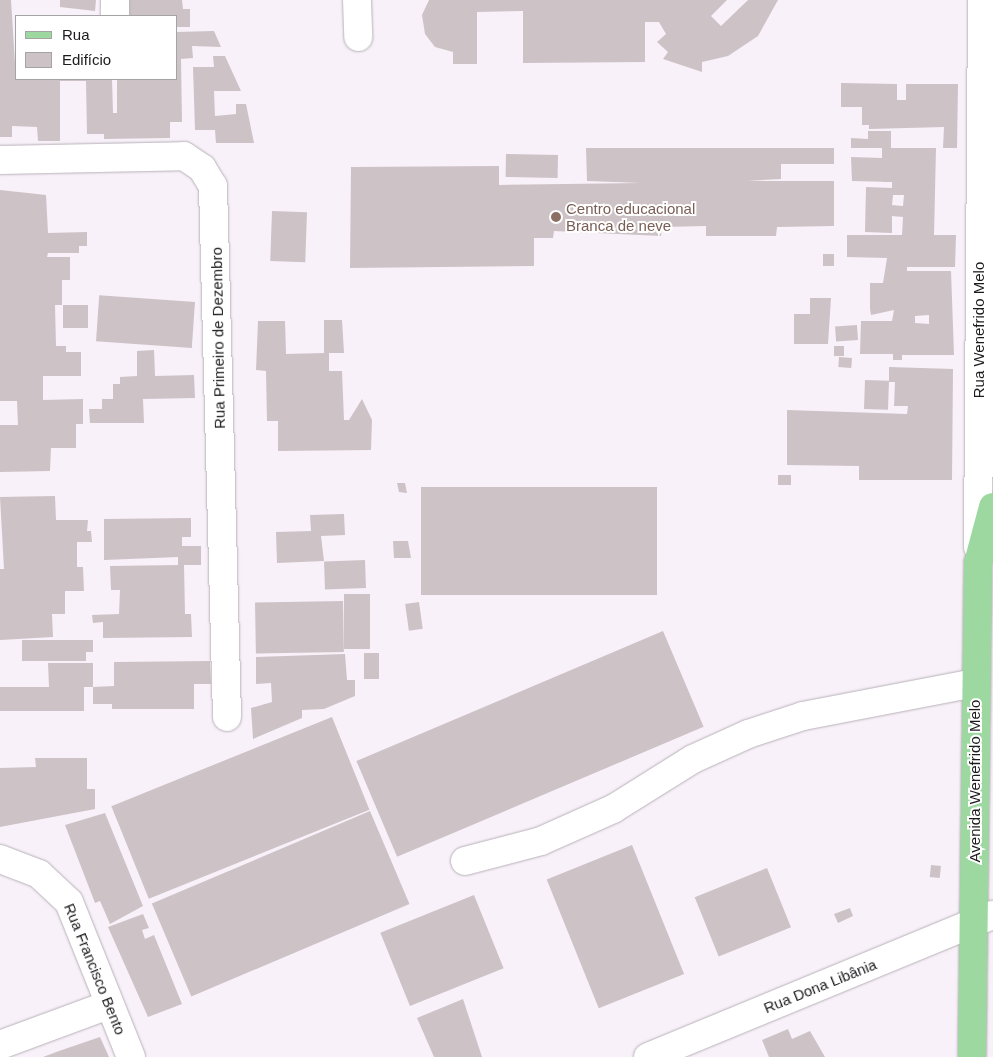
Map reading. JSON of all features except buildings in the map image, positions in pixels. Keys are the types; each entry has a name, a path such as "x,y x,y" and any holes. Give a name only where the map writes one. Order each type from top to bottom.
{"main road":[{"name":"Avenida Wenefrido Melo","path":"972,1057 983,919 975,683 978,563 993,507"}],"street":[{"path":"115,0 115,15"},
{"path":"357,0 358,37"},
{"path":"982,0 988,96"},
{"name":"Rua Wenefrido Melo","path":"978,563 988,96"},
{"name":"Rua Primeiro de Dezembro","path":"0,160 184,156 202,168 213,186 228,717"},
{"path":"465,861 541,841 613,809 693,759 748,734 803,716 954,684 975,683"},
{"name":"Rua Francisco Bento","path":"0,859 39,874 54,885 69,902 108,1005 131,1057"},
{"name":"Rua Dona Libânia","path":"648,1057 983,919"},
{"path":"0,1045 108,1005"}],"place":[{"name":"Centro educacional Branca de neve","path":"556,217"}]}
